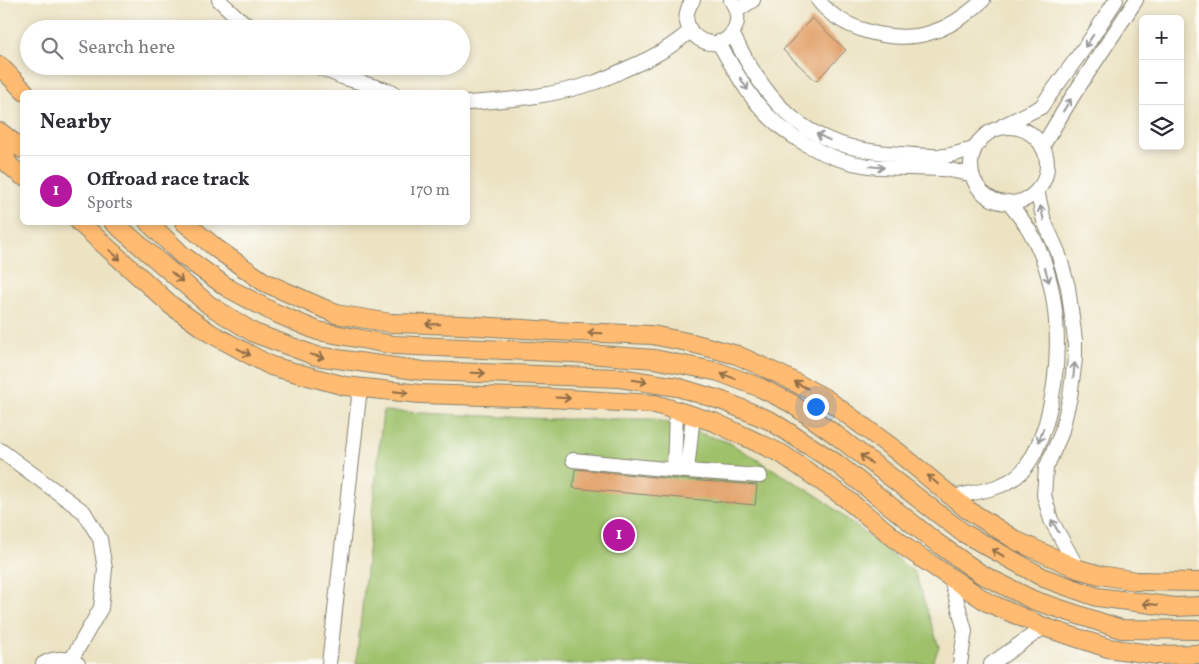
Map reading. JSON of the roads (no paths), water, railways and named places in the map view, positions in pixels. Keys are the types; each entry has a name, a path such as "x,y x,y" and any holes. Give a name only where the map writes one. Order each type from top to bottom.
{"main road":[{"path":"0,66 25,90"},
{"path":"0,132 20,147"},
{"path":"0,141 8,164 20,174"},
{"path":"81,225 172,306 210,334 271,366 345,386 360,388 420,394 655,404 693,415 714,422 782,454 844,497 908,549 987,602 1044,627 1108,648 1157,655 1199,654"},
{"path":"116,225 209,305 254,333 272,340 316,356 423,370 620,378 677,387 723,401 770,421 836,463 937,543 981,574 1033,600 1121,629 1199,630"},
{"path":"151,225 182,255 228,288 273,312 318,331 394,345 573,353 654,359 719,372 760,388 791,403 836,435 962,532 1044,578 1097,597 1175,607 1199,606"},
{"path":"188,225 216,249 264,282 336,314 391,323 463,325 652,336 737,355 825,398 898,452 968,510 1017,541 1078,569 1100,575 1136,581 1199,582"}],"street":[{"path":"219,0 241,20"},
{"path":"693,0 688,8 686,24 695,38 702,42 718,42 726,39 736,25 738,16 734,5 753,0"},
{"path":"818,0 836,18 851,27 896,38 916,37 943,29 960,20 983,0"},
{"path":"995,129 1006,127 1022,130 1036,138 1042,147 1047,164 1046,174 1037,190 1024,199 1008,202 998,201 982,191 972,174 971,162 974,149 986,134 995,129 1041,107 1090,40 1116,0"},
{"path":"1042,147 1074,94 1136,0"},
{"path":"470,102 510,100 550,94 596,82 644,61 676,44 690,31"},
{"path":"732,33 745,60 766,92 796,121 819,135 844,146 882,154 944,156 974,149"},
{"path":"718,42 747,88 765,112 787,132 812,148 840,159 867,166 942,170 972,174"},
{"path":"337,75 386,90"},
{"path":"1037,190 1044,221 1058,252 1068,286 1075,340 1070,397 1061,434 1046,468 1044,495 1051,520 1078,569"},
{"path":"953,497 1002,485 1021,472 1030,461 1038,445 1053,394 1057,340 1051,290 1042,258 1029,230 1008,202"},
{"path":"329,664 360,388"},
{"path":"676,410 680,470"},
{"path":"680,470 693,415"},
{"path":"0,450 84,512 100,539 105,569 101,608 75,662 61,658 50,660 43,664"},
{"path":"573,460 760,476"},
{"path":"951,578 965,631 960,664"},
{"path":"991,664 1044,627"}],"place":[{"name":"Offroad race track","path":"619,535"}]}
